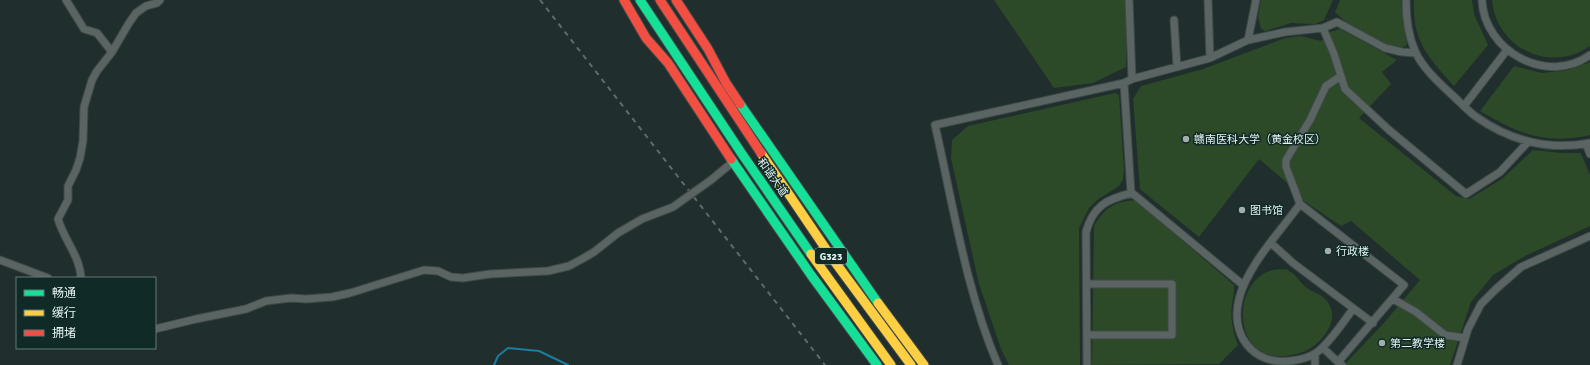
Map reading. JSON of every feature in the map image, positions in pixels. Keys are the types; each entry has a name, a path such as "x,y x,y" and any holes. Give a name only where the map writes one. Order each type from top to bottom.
{"main road":[{"path":"624,0 646,38 668,64 723,148 734,161 811,275 877,365"},
{"name":"和谐大道","path":"640,0 742,154 891,365"},
{"name":"和谐大道","path":"660,0 832,258 910,365"},
{"path":"676,0 708,49 726,83 876,300 924,365"}],"street":[{"path":"66,0 84,29 97,33 112,52"},
{"path":"80,277 78,263 60,229 58,219 68,200 68,186 80,158 84,141 84,107 88,92 97,71 112,52 136,13 146,6 157,3 160,0"},
{"path":"1130,0 1132,79"},
{"path":"1208,0 1210,58"},
{"path":"1248,40 1256,0"},
{"path":"1406,0 1410,36 1416,53 1434,78 1474,115 1500,131 1528,142 1546,146 1588,143 1590,154"},
{"path":"1482,0 1486,19 1493,35 1507,50 1519,58 1535,64 1552,67 1570,64 1590,55"},
{"path":"1174,20 1177,68"},
{"path":"998,365 986,337 971,285 935,125 1124,83 1132,79 1210,58 1248,40 1285,32 1323,28 1337,22 1385,48 1402,52 1416,53"},
{"path":"1323,28 1334,54 1345,89 1362,106 1466,194 1500,172 1528,142"},
{"path":"1464,106 1507,50"},
{"path":"1323,348 1340,364 1404,285 1300,204 1288,174 1286,160 1310,120 1326,86 1341,76"},
{"path":"1124,83 1132,193 1243,285"},
{"path":"156,329 246,309 266,301 291,298 306,299 332,297 350,293 424,270 438,271 451,277 464,278 490,274 548,271 569,266 594,252 618,233 642,219 673,207 711,180 734,161"},
{"path":"1087,365 1086,232 1092,215 1103,205 1112,198 1132,193"},
{"path":"1300,204 1258,261 1243,285 1238,300 1238,324 1242,338 1253,352 1260,358 1271,363 1300,360 1315,354 1323,348 1353,309"},
{"path":"1457,365 1468,329 1481,304 1496,289 1521,267 1590,236"},
{"path":"1271,243 1293,263 1373,323"},
{"path":"0,260 45,277"},
{"path":"1087,284 1172,284 1172,335 1087,335"},
{"path":"1393,299 1416,312 1445,335 1465,338"},
{"path":"1315,354 1315,365"}],"green space":[{"path":"994,0 1126,0 1126,67 1093,83 1054,88"},
{"path":"1261,0 1333,0 1324,20 1315,24 1291,23 1265,31 1261,29 1258,17"},
{"path":"1340,0 1401,0 1407,45 1399,49 1392,47 1356,29 1335,12"},
{"path":"1414,0 1472,0 1474,14 1488,45 1454,86 1429,57 1419,38 1414,14"},
{"path":"1492,0 1590,0 1590,46 1574,54 1558,57 1542,56 1528,52 1514,43 1503,31 1496,17"},
{"path":"1340,29 1397,60 1382,72 1391,84 1359,118 1456,196 1469,199 1502,179 1533,150 1581,153 1590,175 1590,226 1525,256 1493,275 1471,302 1450,365 1344,365 1383,324 1420,280 1351,221 1341,226 1304,201 1286,182 1259,159 1199,237 1140,189 1133,99 1141,86 1203,69 1285,38 1301,36 1321,41 1330,32"},
{"path":"1590,62 1590,135 1559,139 1545,138 1507,126 1480,111 1514,66 1542,73 1568,70"},
{"path":"1115,93 1119,95 1124,170 1123,179 1119,186 1097,200 1089,208 1079,228 1080,365 1009,365 1001,349 979,284 951,158 952,140 968,126"},
{"path":"1135,200 1234,285 1231,309 1233,330 1238,345 1219,364 1092,365 1094,226 1106,210 1121,202"},
{"path":"1286,269 1308,289 1324,298 1332,311 1332,318 1327,332 1311,348 1288,356 1267,354 1254,346 1246,334 1243,319 1244,303 1250,288 1259,277 1273,270"}],"waterway":[{"path":"494,365 498,356 508,348 539,351 568,365"}],"railway":[{"path":"540,0 825,365"}],"traffic: fast":[{"path":"640,0 742,154 811,254"},
{"path":"740,104 878,303"},
{"path":"731,159 811,275 877,365"}],"traffic: slow":[{"path":"761,153 832,258 911,365"},
{"path":"811,254 891,365"},
{"path":"878,303 924,365"}],"traffic: jam":[{"path":"624,0 646,38 668,63 731,159"},
{"path":"660,0 761,153"},
{"path":"676,0 708,49 726,83 740,104"}],"place":[{"name":"赣南医科大学（黄金校区）","path":"1186,139"},
{"name":"图书馆","path":"1242,210"},
{"name":"行政楼","path":"1328,251"},
{"name":"第二教学楼","path":"1382,343"}]}
